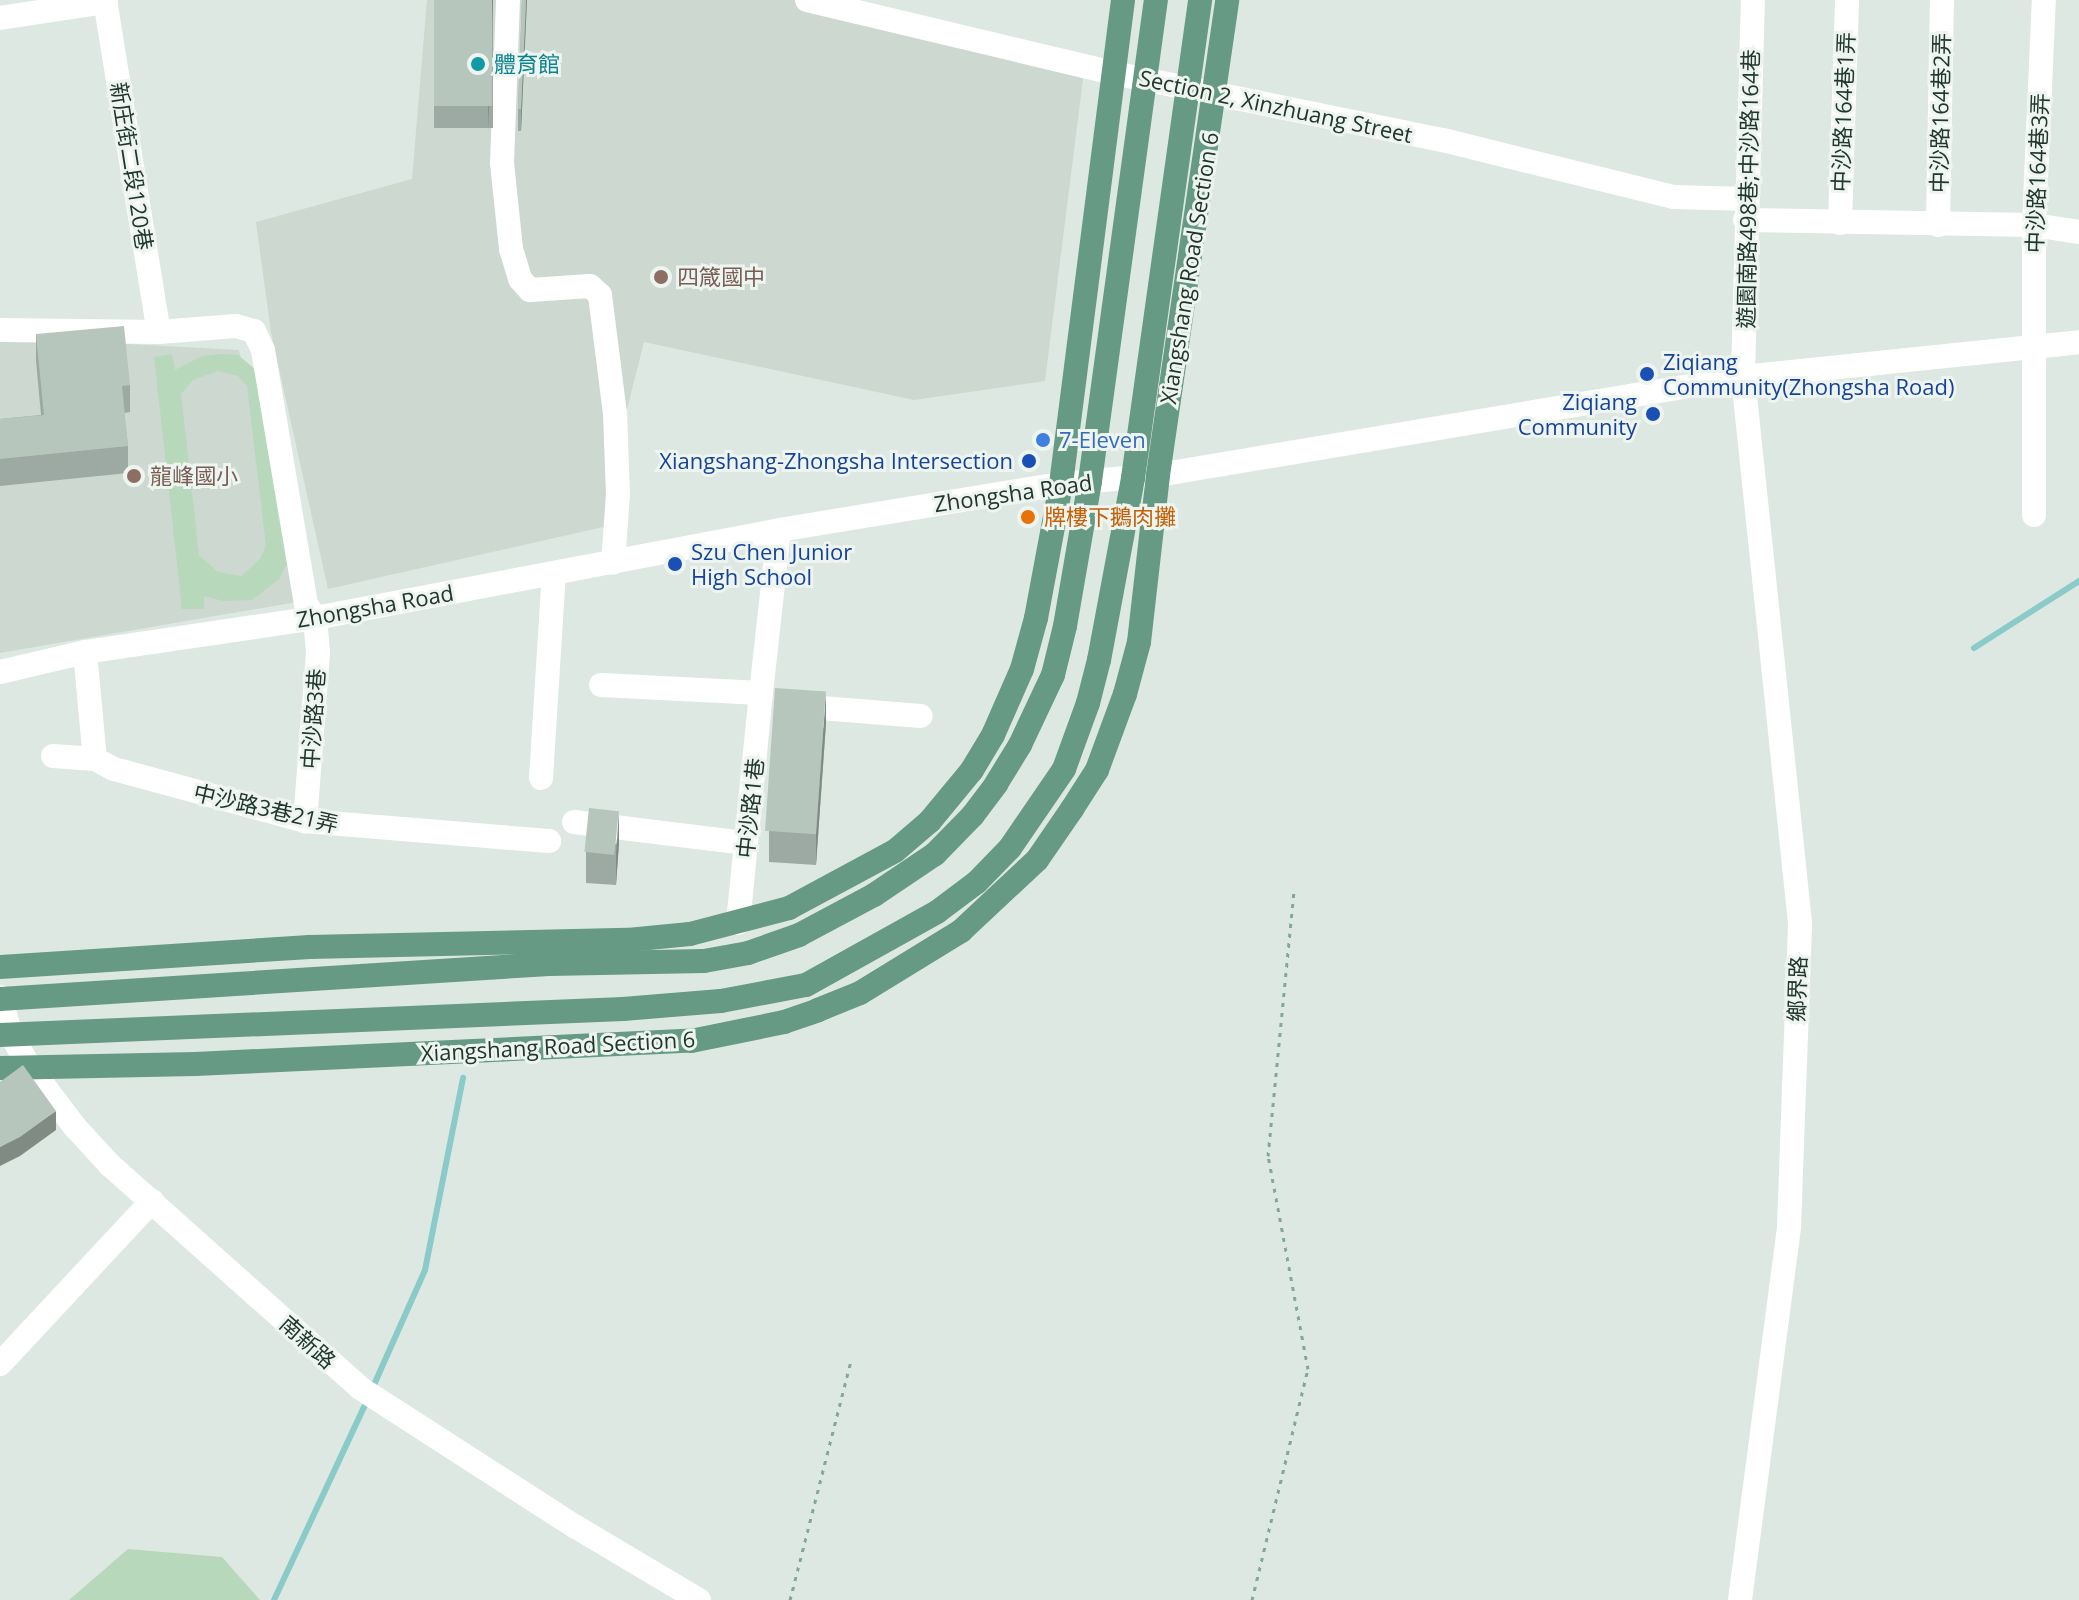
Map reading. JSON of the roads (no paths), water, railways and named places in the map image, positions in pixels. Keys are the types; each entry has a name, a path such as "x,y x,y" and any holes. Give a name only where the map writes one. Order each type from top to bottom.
{"main road":[{"path":"0,967 309,947 628,940 690,934 738,923 802,902 895,851 930,821 972,770 993,735 1022,669 1036,618 1061,484 1123,0"},
{"path":"0,998 473,968 704,961 748,953 799,935 913,871 973,815 996,784 1020,745 1053,675 1065,626 1090,481 1156,0"},
{"name":"Xiangshang Road Section 6","path":"5,1034 623,1009 721,1001 806,985 937,912 977,882 1010,848 1039,810 1064,769 1088,703 1133,478 1200,0"},
{"name":"Xiangshang Road Section 6","path":"0,1068 195,1064 691,1041 784,1022 860,993 961,931 1037,860 1097,770 1139,642 1158,475 1227,0"}],"street":[{"path":"508,0 502,163 511,249 520,279 530,290 590,286 600,295 615,413 618,494 613,563"},
{"name":"Section 2, Xinzhuang Street","path":"807,0 1113,73 1443,140 1674,197 1840,223 2034,225 2079,232"},
{"name":"遊園南路498巷;中沙路164巷","path":"1743,377 1753,0"},
{"name":"中沙路164巷1弄","path":"1840,223 1847,0"},
{"name":"中沙路164巷2弄","path":"1938,225 1942,0"},
{"name":"中沙路164巷3弄","path":"2034,515 2034,225 2044,0"},
{"path":"0,18 106,1"},
{"name":"新庄街二段120巷","path":"106,1 159,332"},
{"name":"中沙路3巷","path":"159,332 236,326 254,331 263,350 306,604 315,618 318,653 305,821"},
{"path":"0,330 159,332"},
{"name":"Zhongsha Road","path":"0,672 85,652 315,618 779,530 1061,484 1158,475 1743,377 2079,342"},
{"name":"鄉界路","path":"1740,1600 1789,1226 1800,923 1743,377"},
{"name":"中沙路1巷","path":"738,923 779,530"},
{"path":"541,778 554,574"},
{"path":"85,652 95,759"},
{"path":"601,685 761,698 921,716"},
{"name":"中沙路3巷21弄","path":"53,756 95,759 114,769 305,821 549,841"},
{"path":"574,822 746,843"},
{"name":"南新路","path":"0,998 5,1034 75,1127 152,1201 360,1388 699,1600"},
{"path":"0,1364 152,1201"}],"waterway":[{"path":"1974,648 2079,581"},
{"path":"373,1387 425,1270 463,1078"},
{"path":"274,1600 367,1401"}],"place":[{"name":"體育館","path":"478,64"},
{"name":"四箴國中","path":"661,277"},
{"name":"Ziqiang Community(Zhongsha Road)","path":"1647,374"},
{"name":"Ziqiang Community","path":"1653,414"},
{"name":"7-Eleven","path":"1043,440"},
{"name":"Xiangshang-Zhongsha Intersection","path":"1029,461"},
{"name":"龍峰國小","path":"134,476"},
{"name":"牌樓下鵝肉攤","path":"1028,517"},
{"name":"Szu Chen Junior High School","path":"675,564"}]}
